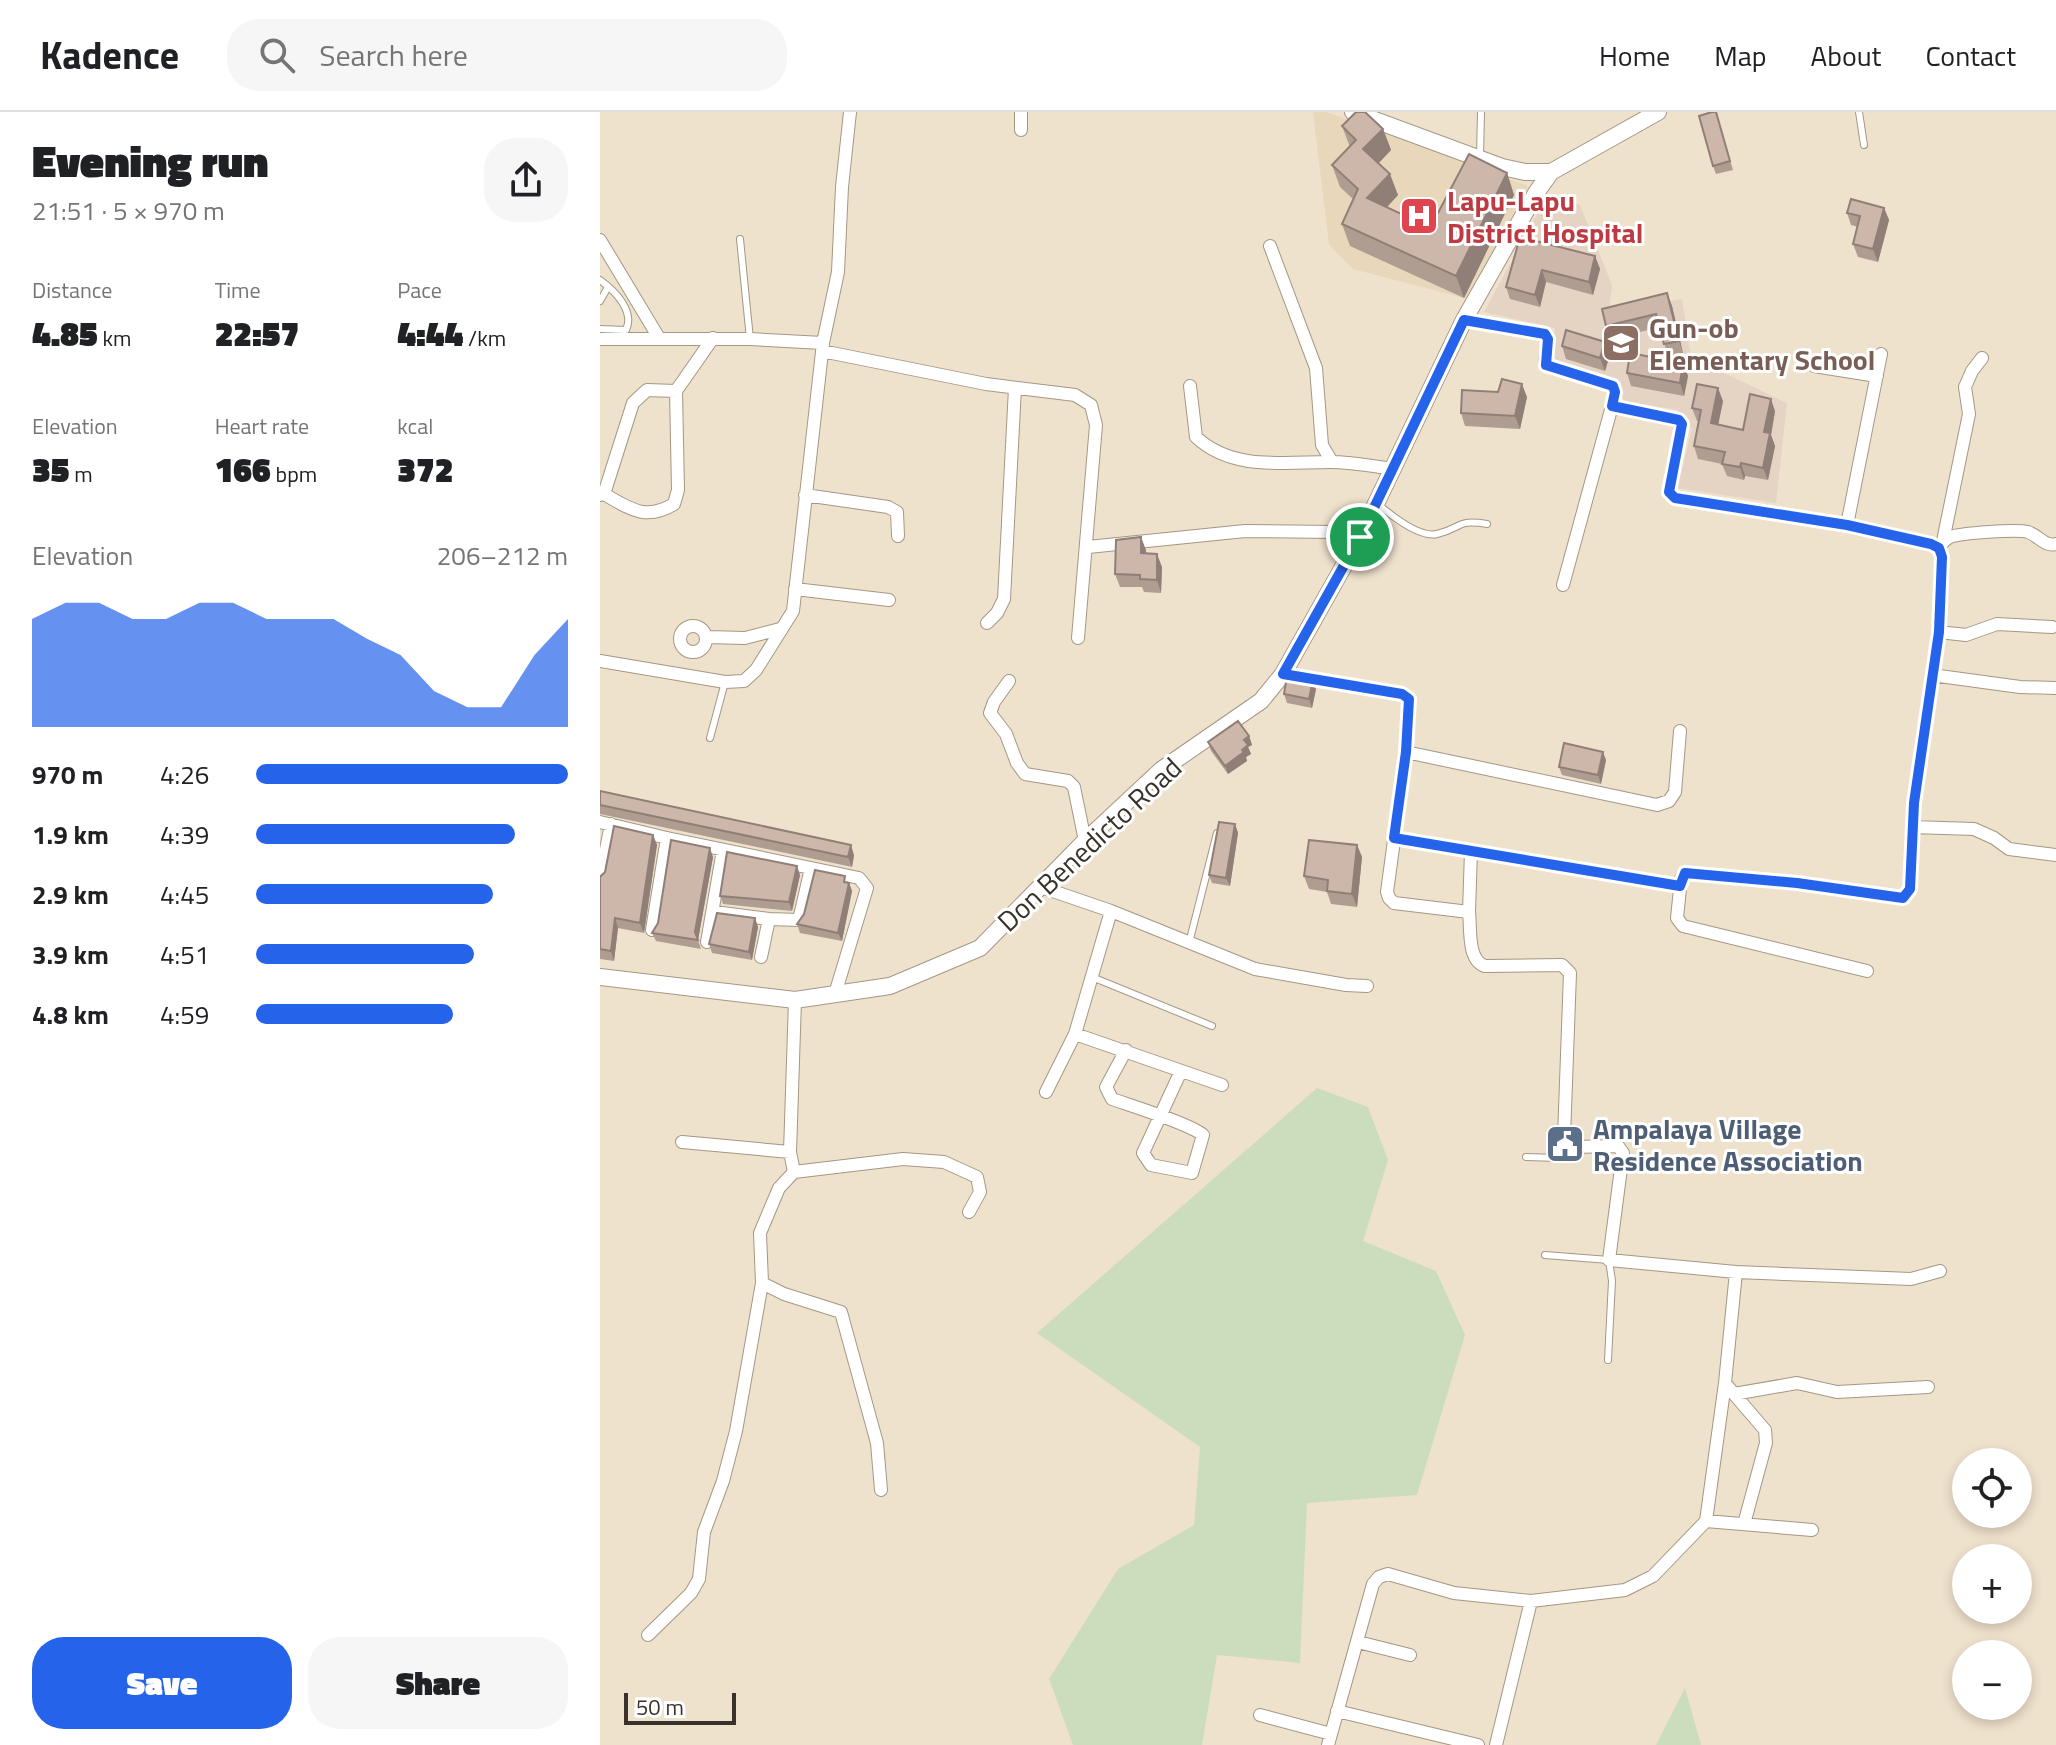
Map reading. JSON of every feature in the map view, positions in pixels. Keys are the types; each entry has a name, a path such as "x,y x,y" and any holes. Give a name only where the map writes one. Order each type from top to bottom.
{"street":[{"path":"600,661 725,682 744,681 756,670 793,611 822,347 838,272 850,112"},
{"path":"1021,112 1021,130"},
{"path":"1353,112 1502,167 1525,172 1551,172 1658,112"},
{"name":"Don Benedicto Road","path":"600,977 795,1000 890,986 980,948 1085,841 1161,770 1261,701 1283,674 1360,537 1464,320 1551,172"},
{"path":"600,240 659,338"},
{"path":"1270,246 1316,368 1322,445 1332,462"},
{"path":"1464,320 1545,334 1548,339 1546,365 1613,386 1612,406 1563,585"},
{"path":"676,391 647,390 633,403 602,494 634,511 661,512 674,504 678,490 676,391 713,338"},
{"path":"600,339 750,339 822,347 1015,388 1075,395 1091,405 1096,425 1078,638"},
{"path":"1847,525 1881,354"},
{"path":"1867,971 1683,926 1677,918 1680,886 1685,873 1903,898 1910,889 1912,827 1939,632 1941,545 1969,414 1965,387 1982,358"},
{"path":"1814,366 1877,376"},
{"path":"1190,386 1196,437 1219,454 1283,464 1332,462 1393,469"},
{"path":"987,623 1004,599 1015,388"},
{"path":"1612,406 1676,418 1682,424 1669,492 1675,498 1847,525 1931,544 1941,545 1967,534 2016,530 2028,532 2047,545 2056,544"},
{"path":"805,495 888,507 897,512 898,536"},
{"path":"1088,547 1245,531 1335,532 1360,537"},
{"path":"795,589 889,600"},
{"path":"1939,632 1966,635 1997,624 2052,627"},
{"path":"707,637 745,638 780,629"},
{"path":"1283,674 1402,694 1409,699 1406,752 1387,892 1394,903 1469,912"},
{"path":"1932,675 2020,687 2056,688"},
{"path":"1009,681 990,713 1006,734 1017,763 1025,774 1068,781 1074,787 1085,841"},
{"path":"1406,752 1657,805 1669,801 1675,792 1680,731"},
{"path":"600,880 605,823 859,878 867,888 835,994"},
{"path":"1912,827 1974,829 2009,849 2056,855"},
{"path":"652,930 667,838"},
{"path":"1394,838 1680,886"},
{"path":"707,942 723,850"},
{"path":"1471,851 1469,912 1473,957 1478,964 1562,965 1570,973 1564,1137 1572,1147 1618,1146 1623,1153 1609,1260 1736,1272 1911,1279 1940,1271"},
{"path":"714,912 799,920 811,868"},
{"path":"1041,887 1111,911 1255,969 1367,986"},
{"path":"1046,1092 1075,1034 1111,911"},
{"path":"761,957 769,919"},
{"path":"794,1172 790,1152 795,1000"},
{"path":"1075,1034 1222,1085"},
{"path":"1126,1050 1106,1087 1108,1094 1112,1099 1161,1118 1198,1130 1203,1135 1192,1173 1151,1165 1143,1153 1161,1118 1181,1071"},
{"path":"682,1142 790,1152"},
{"path":"648,1635 691,1593 699,1579 704,1532 723,1481 736,1431 762,1283 760,1233 779,1188 794,1172 903,1159 944,1162 977,1177 981,1184 969,1212"},
{"path":"1260,1715 1329,1740 1373,1584 1379,1577 1388,1574 1454,1593 1531,1601 1625,1590 1653,1576 1706,1521 1730,1389 1736,1272"},
{"path":"762,1283 784,1294 841,1312 877,1443 881,1490"},
{"path":"1730,1389 1797,1383 1837,1392 1928,1387"},
{"path":"1730,1389 1765,1430 1766,1443 1744,1524"},
{"path":"1706,1521 1812,1530"},
{"path":"1496,1745 1531,1601"},
{"path":"1358,1642 1410,1655"},
{"path":"1337,1711 1478,1745"}],"lane":[{"path":"1480,159 1481,112"},
{"path":"1859,112 1864,145"},
{"path":"740,239 750,339"},
{"path":"600,280 629,314 630,322 626,330 600,329"},
{"path":"600,301 608,287"},
{"path":"1377,502 1401,521 1429,535 1439,534 1465,521 1487,524"},
{"path":"710,738 725,682"},
{"path":"1189,943 1217,833"},
{"path":"1092,977 1212,1026"},
{"path":"1526,1157 1559,1158 1567,1155 1572,1147"},
{"path":"1545,1255 1609,1260 1612,1281 1608,1360"}],"shaded area":[{"name":"Lapu-Lapu District Hospital","path":"1313,112 1327,112 1528,186 1468,299 1353,269 1329,245"},
{"name":"Gun-ob Elementary School","path":"1557,196 1580,205 1612,285 1609,311 1682,299 1691,357 1787,403 1776,503 1677,488 1692,429 1677,410 1624,401 1615,381 1551,358 1555,328 1484,312 1542,205"}],"green space":[{"path":"1317,1088 1368,1107 1388,1160 1363,1241 1436,1271 1465,1335 1417,1495 1307,1503 1300,1663 1217,1655 1202,1745 1073,1745 1049,1679 1118,1569 1194,1525 1200,1447 1037,1333"},
{"path":"1685,1688 1701,1745 1656,1745"}],"building":[{"path":"1356,112 1365,112 1383,129 1363,149 1390,174 1367,198 1416,221 1438,213 1469,154 1507,173 1456,276 1342,224 1358,189 1332,165 1356,140 1342,126"},
{"path":"1716,112 1730,161 1713,166 1699,116"},
{"path":"1851,199 1884,208 1873,249 1853,244 1860,216 1847,213"},
{"path":"1520,237 1595,256 1589,282 1542,270 1535,295 1506,287"},
{"path":"1667,293 1679,341 1664,344 1656,314 1606,326 1602,309"},
{"path":"1566,330 1605,342 1600,358 1562,346"},
{"path":"1630,353 1683,363 1680,383 1627,373"},
{"path":"1502,379 1522,384 1515,416 1461,413 1462,390 1498,392"},
{"path":"1697,384 1718,388 1711,423 1743,430 1750,394 1771,399 1764,432 1770,433 1763,468 1741,463 1740,467 1722,464 1725,452 1694,446 1701,410 1692,408"},
{"path":"1141,537 1141,553 1157,554 1157,580 1140,579 1140,575 1115,574 1116,540"},
{"path":"1287,676 1313,680 1309,699 1284,694"},
{"path":"1238,721 1249,736 1244,740 1248,745 1242,750 1244,752 1225,766 1208,742"},
{"path":"1564,743 1603,752 1598,775 1559,767"},
{"path":"600,791 851,845 848,857 600,805"},
{"path":"1219,822 1235,824 1226,878 1209,875"},
{"path":"614,826 653,835 640,923 615,918 611,951 600,949 600,877 605,872"},
{"path":"671,840 710,848 695,932 698,940 652,933 658,923"},
{"path":"1309,840 1357,845 1352,894 1327,891 1328,880 1304,876"},
{"path":"727,852 797,866 789,902 720,896"},
{"path":"815,870 845,876 844,882 849,883 838,933 797,924 804,914"},
{"path":"717,913 755,918 749,952 709,944"}],"place":[{"name":"Lapu-Lapu District Hospital","path":"1419,216"},
{"name":"Gun-ob Elementary School","path":"1621,343"},
{"name":"Ampalaya Village Residence Association","path":"1565,1144"}],"route":[{"path":"1464,320 1545,334 1548,336 1546,365 1613,386 1612,406 1679,420 1682,424 1669,492 1675,498 1847,525 1939,548 1942,557 1939,632 1914,803 1910,889 1903,898 1797,883 1685,873 1680,886 1394,838 1406,752 1409,699 1402,694 1283,674 1360,537 1464,320"}]}
